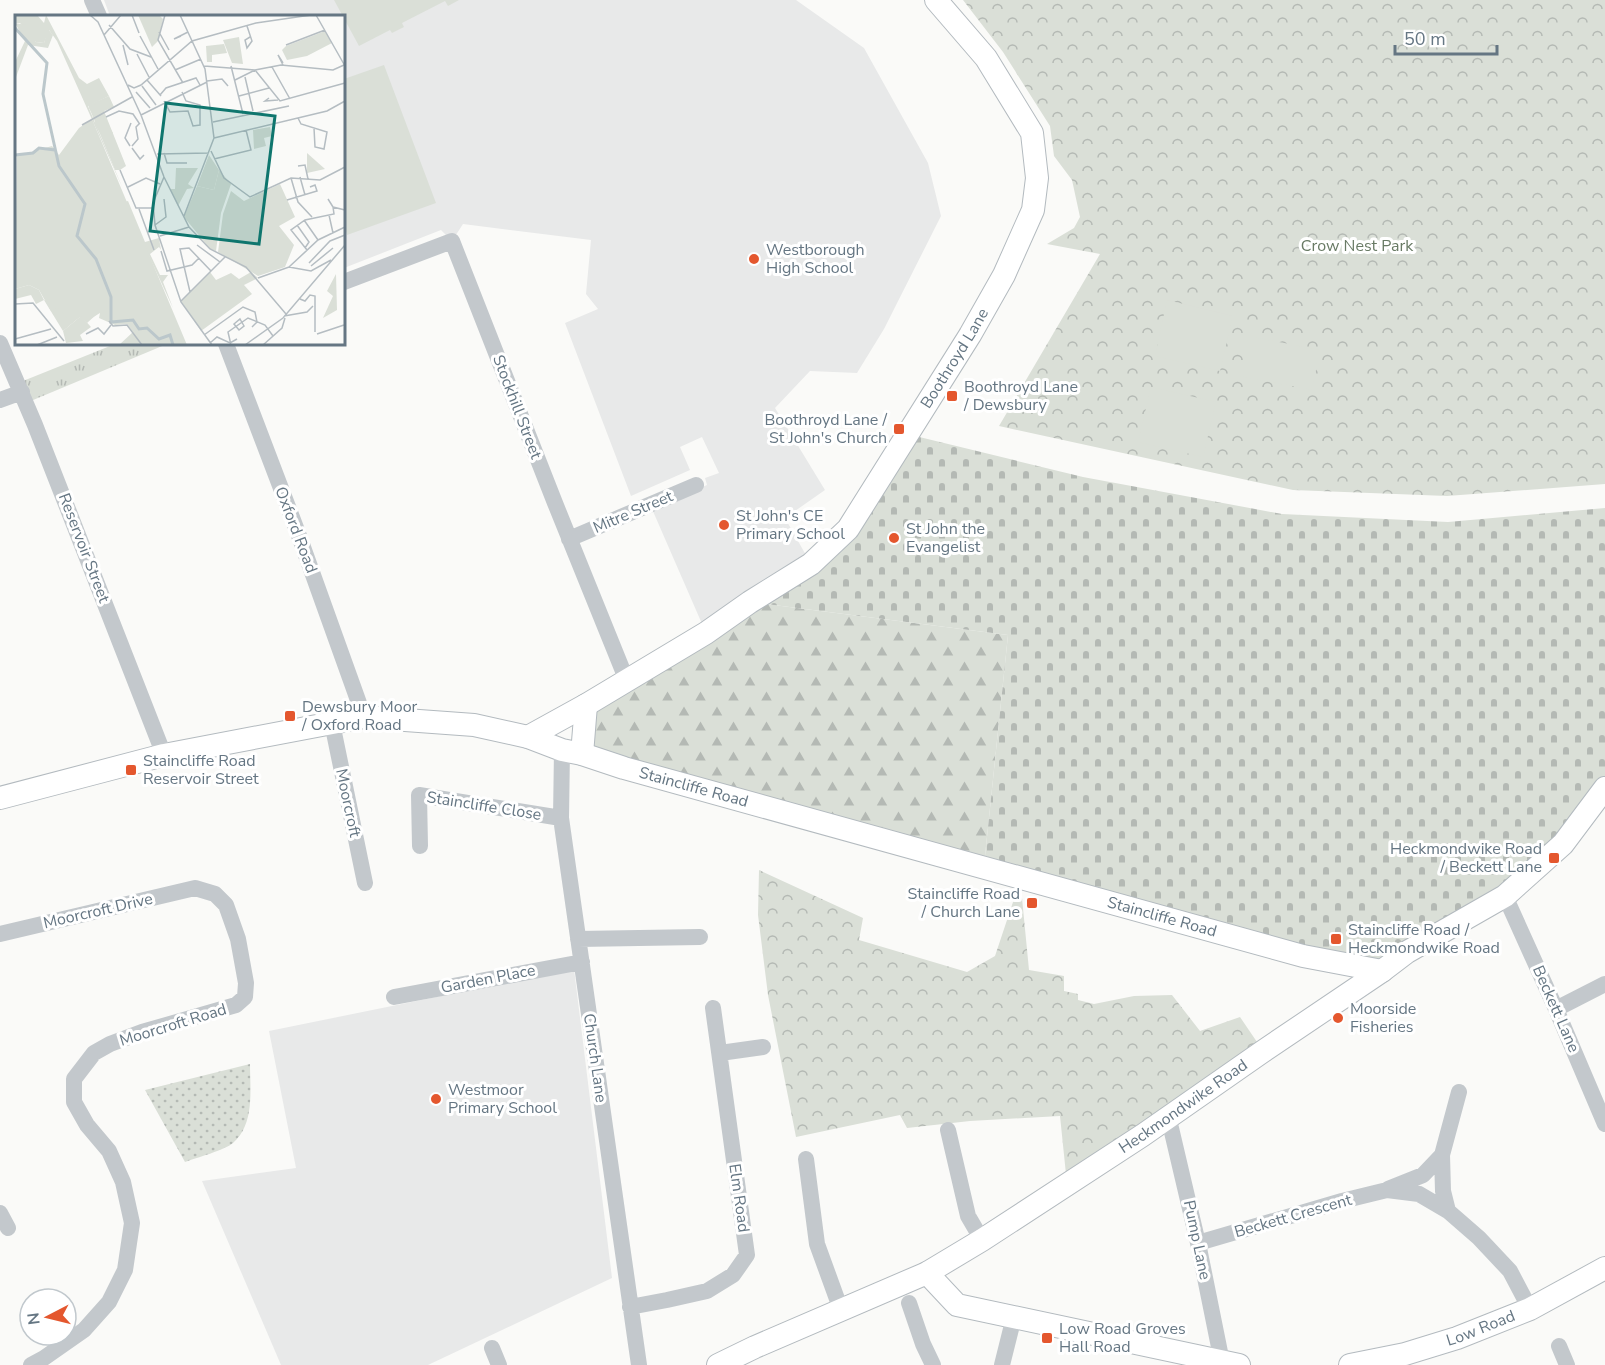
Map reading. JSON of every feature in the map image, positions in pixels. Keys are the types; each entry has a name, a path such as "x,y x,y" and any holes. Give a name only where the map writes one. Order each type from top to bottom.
{"street":[{"path":"92,0 99,15"},
{"name":"Boothroyd Lane","path":"528,737 706,633 811,564 848,529 970,335 1004,275 1033,210 1037,178 1032,133 986,58 936,0"},
{"name":"Stockhill Street","path":"345,282 452,241 627,681"},
{"name":"Reservoir Street","path":"0,343 22,392 164,755"},
{"name":"Oxford Road","path":"226,345 298,532 364,717"},
{"path":"0,400 22,392"},
{"name":"Mitre Street","path":"569,539 696,484"},
{"path":"572,752 586,705"},
{"name":"Staincliffe Road","path":"0,798 164,755 364,717 474,725 528,737 624,768 1303,956 1382,971"},
{"name":"Moorcroft","path":"332,723 365,883"},
{"name":"Church Lane","path":"572,752 561,818 639,1365"},
{"name":"Heckmondwike Road","path":"718,1365 927,1273 1167,1120 1407,952 1505,896 1563,844 1605,788"},
{"name":"Staincliffe Close","path":"420,846 419,795 561,818"},
{"name":"Moorcroft Drive","path":"0,934 195,888"},
{"name":"Moorcroft Road","path":"30,1365 84,1330 109,1302 125,1270 132,1223 123,1182 109,1151 87,1125 74,1102 74,1079 94,1053 110,1044 142,1032 225,1009 236,1005 245,997 246,983 238,939 226,905 215,894 195,888"},
{"name":"Beckett Lane","path":"1505,896 1605,1122"},
{"path":"578,939 700,937"},
{"name":"Garden Place","path":"394,997 582,962"},
{"path":"1556,1009 1605,984"},
{"name":"Elm Road","path":"630,1307 707,1291 733,1275 747,1255 713,1008"},
{"path":"720,1053 764,1047"},
{"path":"1448,1211 1443,1191 1442,1155 1459,1092"},
{"name":"Pump Lane","path":"1167,1120 1171,1128 1198,1243 1230,1363"},
{"path":"948,1130 968,1216 982,1240"},
{"name":"Beckett Crescent","path":"1198,1243 1387,1190 1423,1175 1442,1155"},
{"path":"806,1159 817,1244 841,1310"},
{"name":"Beckett Crescent","path":"1387,1190 1419,1194 1448,1211 1479,1238 1510,1271 1530,1309"},
{"name":"Low Road","path":"1350,1365 1405,1354 1446,1341 1530,1309 1605,1268"},
{"path":"927,1273 957,1305 1230,1363"},
{"path":"909,1303 933,1365"},
{"path":"1002,1365 1014,1317"},
{"path":"1559,1346 1567,1365"},
{"path":"492,1348 499,1365"}],"shaded area":[{"name":"Westborough High School","path":"104,0 796,0 864,48 928,163 941,216 884,329 857,373 810,371 775,408 825,490 785,518 811,564 706,633 652,509 707,485 705,478 719,473 702,437 680,447 690,470 631,496 565,323 598,309 586,294 591,240 463,224 452,241 441,230 345,268 345,15 110,15"},
{"name":"Westmoor Primary School","path":"574,969 612,1278 428,1365 281,1365 202,1181 296,1168 269,1031"}],"green space":[{"path":"334,0 459,0 448,6 445,1 402,23 404,27 392,33 390,30 359,46 345,20 345,15 342,15"},
{"name":"Crow Nest Park","path":"963,0 1605,0 1605,484 1447,496 1293,490 999,426 1100,254 1047,244 1074,228 1080,217 1072,180 1054,156 1050,126 1003,52"},
{"path":"384,65 436,203 347,235 345,228 345,79"},
{"path":"1167,300 1233,316 1220,371 1155,356"},
{"path":"1248,336 1320,350 1312,390 1240,376"},
{"path":"113,345 165,345 26,403 18,383"},
{"path":"1151,387 1216,402 1203,457 1138,442"},
{"path":"907,434 1083,477 1282,514 1448,522 1605,508 1605,788 1563,844 1382,971 1303,956 985,856 1008,635 750,602 811,564"},
{"path":"750,602 1008,635 985,856 624,768 582,754 586,705"},
{"path":"759,870 863,918 859,940 967,972 995,956 1016,893 1022,898 1029,970 1064,976 1064,991 1078,994 1078,1000 1094,1004 1134,996 1172,995 1200,1031 1240,1017 1257,1042 1067,1184 1060,1116 970,1121 907,1128 900,1115 796,1137 768,995 758,915"},
{"path":"250,1064 250,1106 240,1135 224,1148 185,1162 145,1090"}],"place":[{"name":"Westborough High School","path":"754,259"},
{"name":"Boothroyd Lane / Dewsbury","path":"952,396"},
{"name":"Boothroyd Lane / St John's Church","path":"899,429"},
{"name":"St John's CE Primary School","path":"724,525"},
{"name":"St John the Evangelist","path":"894,538"},
{"name":"Dewsbury Moor / Oxford Road","path":"290,716"},
{"name":"Staincliffe Road Reservoir Street","path":"131,770"},
{"name":"Heckmondwike Road / Beckett Lane","path":"1554,858"},
{"name":"Staincliffe Road / Church Lane","path":"1032,903"},
{"name":"Staincliffe Road / Heckmondwike Road","path":"1336,939"},
{"name":"Moorside Fisheries","path":"1338,1018"},
{"name":"Westmoor Primary School","path":"436,1099"},
{"name":"Low Road Groves Hall Road","path":"1047,1338"}]}
